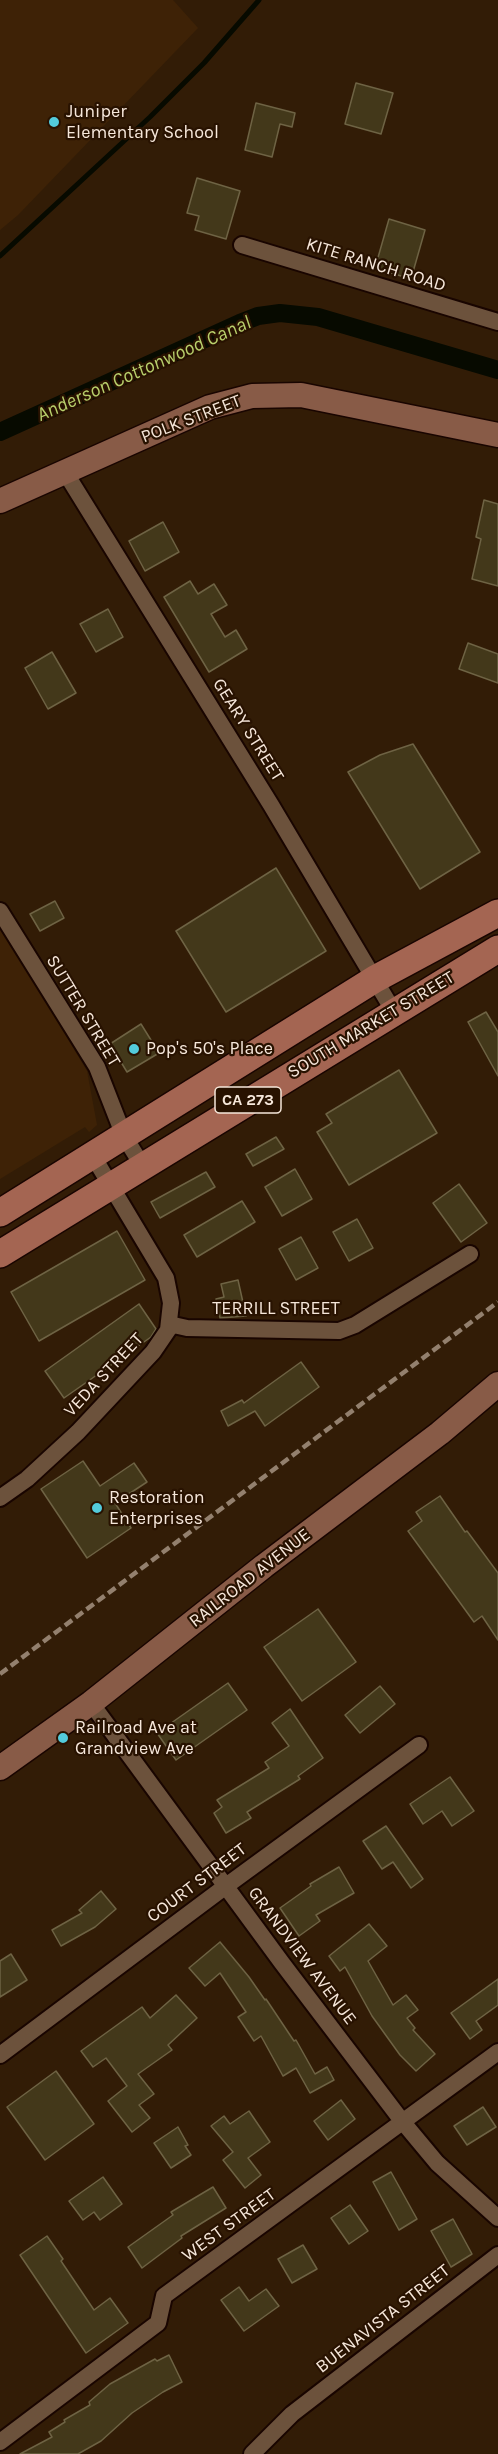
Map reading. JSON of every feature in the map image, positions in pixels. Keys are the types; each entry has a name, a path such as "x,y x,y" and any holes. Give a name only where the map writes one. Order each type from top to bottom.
{"main road":[{"name":"POLK STREET","path":"0,501 210,407 252,396 301,394 498,435"},
{"name":"SOUTH MARKET STREET","path":"0,1213 375,979 498,913"},
{"name":"SOUTH MARKET STREET","path":"0,1254 498,949"},
{"name":"RAILROAD AVENUE","path":"0,1768 91,1702 264,1566 440,1433 498,1384"}],"street":[{"name":"KITE RANCH ROAD","path":"242,245 498,322"},
{"name":"GEARY STREET","path":"65,472 271,805 394,1012"},
{"name":"SUTTER STREET","path":"0,912 97,1067 124,1136 142,1165"},
{"name":"VEDA STREET","path":"0,1498 27,1479 78,1432 160,1344 169,1324 170,1296 166,1278 93,1156"},
{"name":"TERRILL STREET","path":"169,1324 187,1328 339,1331 355,1325 470,1254"},
{"name":"GRANDVIEW AVENUE","path":"91,1702 402,2121 437,2163 498,2218"},
{"name":"COURT STREET","path":"0,2055 419,1745"},
{"name":"WEST STREET","path":"0,2442 158,2323 165,2296 498,2052"},
{"name":"BUENAVISTA STREET","path":"252,2454 292,2414 498,2255"}],"shaded area":[{"name":"Juniper Elementary School","path":"0,0 173,0 198,28 18,215 0,230"},
{"path":"0,925 87,1071 97,1125 89,1132 85,1127 0,1179"}],"building":[{"path":"356,83 393,93 381,134 345,124"},
{"path":"256,103 295,113 292,127 280,124 272,157 245,150"},
{"path":"197,178 240,191 226,239 195,230 199,216 187,213"},
{"path":"389,219 425,230 411,279 375,268"},
{"path":"484,500 498,504 498,586 472,579 481,539 476,537"},
{"path":"163,522 179,552 145,571 129,541"},
{"path":"190,581 198,594 214,584 227,605 211,614 225,637 236,630 247,649 209,672 164,597"},
{"path":"108,609 123,637 96,652 80,624"},
{"path":"468,643 498,654 498,683 459,669"},
{"path":"52,652 76,693 48,709 25,668"},
{"path":"413,744 480,852 420,889 348,772 380,755"},
{"path":"276,868 326,951 226,1012 176,931"},
{"path":"55,901 64,918 40,931 30,914"},
{"path":"486,1012 498,1032 498,1076 468,1022"},
{"name":"Pop's 50's Place","path":"141,1024 159,1053 127,1072 110,1044"},
{"path":"399,1070 437,1133 349,1185 317,1132 332,1123 326,1114"},
{"path":"276,1137 284,1149 253,1166 246,1154"},
{"path":"295,1169 312,1199 282,1216 265,1187"},
{"path":"206,1172 215,1187 160,1218 151,1202"},
{"path":"459,1184 487,1223 461,1242 433,1203"},
{"path":"242,1201 255,1222 197,1257 184,1235"},
{"path":"357,1219 373,1248 349,1261 333,1232"},
{"path":"117,1231 145,1280 39,1341 11,1292"},
{"path":"301,1237 318,1268 296,1280 279,1249"},
{"path":"238,1280 246,1316 220,1318 216,1299 224,1297 221,1284"},
{"path":"139,1304 156,1329 151,1337 64,1398 45,1371"},
{"path":"301,1362 319,1387 265,1426 255,1411 228,1426 221,1411 242,1400 244,1403"},
{"path":"83,1461 100,1486 134,1463 147,1482 115,1503 131,1528 87,1558 41,1489"},
{"path":"440,1496 498,1573 498,1640 482,1616 474,1622 408,1531 422,1521 416,1512"},
{"path":"318,1609 356,1662 302,1701 264,1647"},
{"path":"228,1683 247,1710 176,1760 157,1733"},
{"path":"380,1686 395,1704 360,1733 345,1715"},
{"path":"290,1709 323,1758 298,1776 300,1779 247,1812 251,1818 226,1833 214,1813 222,1807 217,1800 269,1768 265,1762 289,1746 272,1723"},
{"path":"450,1777 474,1811 452,1826 442,1811 423,1824 410,1804"},
{"path":"386,1826 423,1879 411,1888 393,1862 382,1869 363,1841"},
{"path":"339,1867 354,1893 316,1915 320,1921 299,1936 280,1908 311,1886 310,1884"},
{"path":"101,1891 116,1909 95,1927 61,1946 52,1930 82,1913 79,1910"},
{"path":"369,1924 387,1946 368,1961 393,2005 406,1995 418,2010 407,2018 415,2028 413,2030 435,2054 416,2071 400,2055 372,2016 345,1967 340,1971 329,1956"},
{"path":"220,1942 266,1999 294,2041 296,2040 315,2074 327,2067 334,2080 310,2093 296,2068 283,2076 261,2036 254,2041 238,2017 246,2012 220,1973 205,1986 189,1968"},
{"path":"11,1954 27,1980 0,1997 0,1961"},
{"path":"498,1979 498,2005 476,2021 482,2030 470,2039 451,2013"},
{"path":"176,1995 197,2018 168,2045 172,2050 138,2074 154,2094 139,2105 150,2118 132,2132 108,2101 127,2086 106,2058 93,2067 81,2051 142,2007 150,2018"},
{"path":"56,2071 94,2124 45,2160 7,2107"},
{"path":"341,2100 355,2119 328,2140 314,2121"},
{"path":"483,2107 496,2127 467,2145 454,2126"},
{"path":"249,2111 270,2142 248,2158 261,2175 245,2188 223,2160 233,2152 211,2126 224,2116 230,2124"},
{"path":"178,2127 191,2155 171,2168 154,2143"},
{"path":"391,2172 417,2219 399,2230 373,2182"},
{"path":"103,2177 122,2204 100,2220 94,2212 83,2220 69,2201"},
{"path":"213,2187 226,2208 181,2236 182,2238 142,2268 128,2247 173,2215 171,2212"},
{"path":"350,2205 368,2231 349,2244 331,2218"},
{"path":"453,2219 472,2254 451,2267 431,2231"},
{"path":"47,2236 94,2310 110,2298 128,2323 86,2353 20,2255"},
{"path":"303,2245 317,2269 292,2283 278,2259"},
{"path":"239,2287 249,2301 266,2289 279,2306 244,2331 221,2300"},
{"path":"169,2355 182,2382 132,2413 101,2441 78,2454 20,2454 52,2437 49,2432 90,2405 89,2402 110,2384 155,2359 157,2361"}],"waterway":[{"path":"0,256 150,117 204,63 259,0"},
{"name":"Anderson Cottonwood Canal","path":"0,432 240,323 258,316 280,313 318,317 498,370"}],"railway":[{"path":"0,1674 498,1302"}],"place":[{"name":"Juniper Elementary School","path":"54,122"},
{"name":"Pop's 50's Place","path":"134,1049"},
{"name":"Restoration Enterprises","path":"97,1508"},
{"name":"Railroad Ave at Grandview Ave","path":"63,1738"}]}
